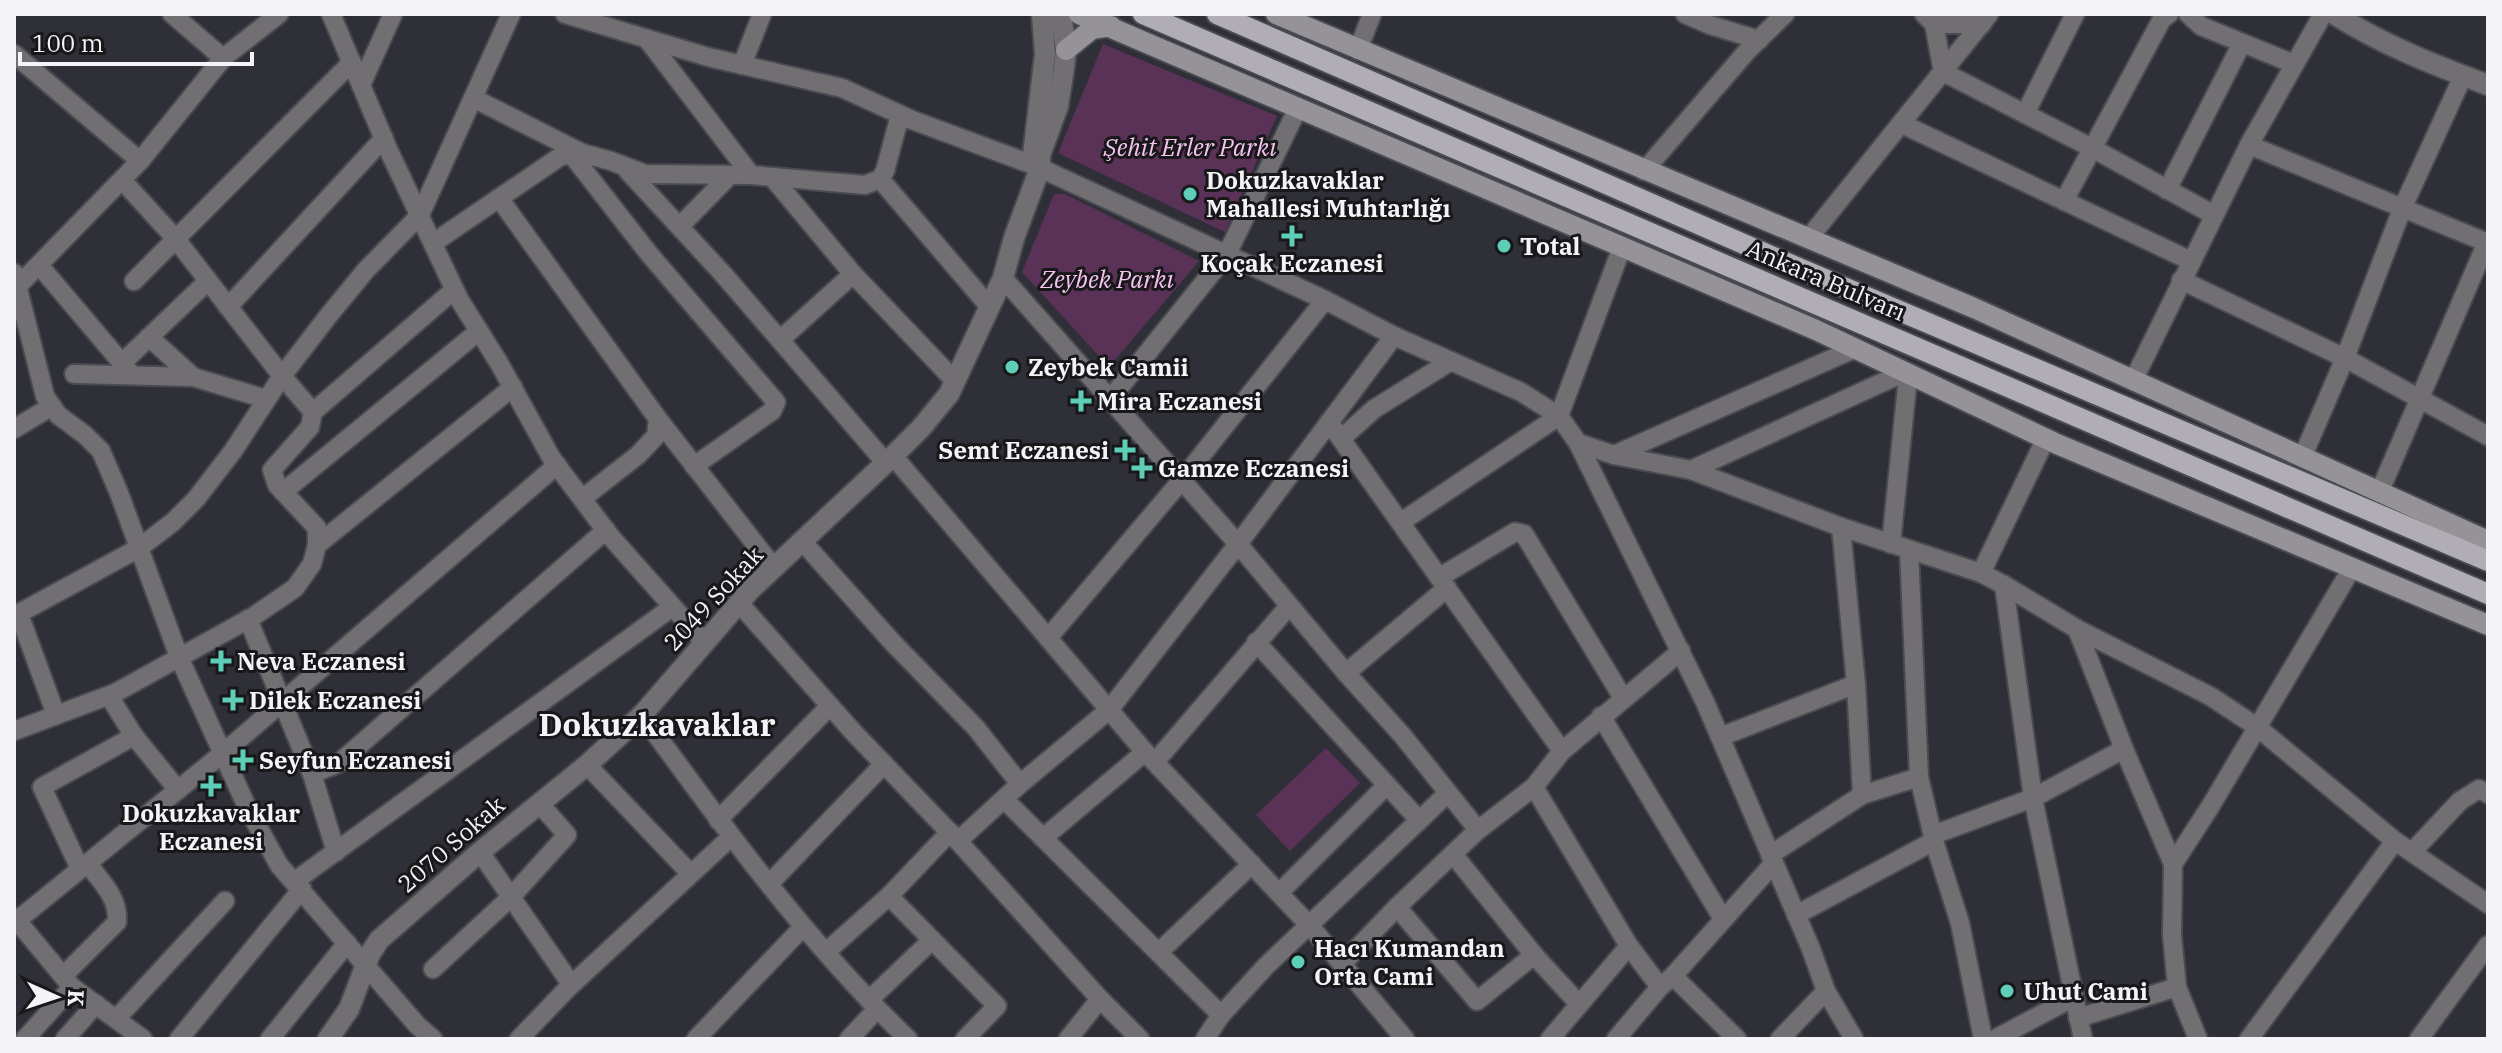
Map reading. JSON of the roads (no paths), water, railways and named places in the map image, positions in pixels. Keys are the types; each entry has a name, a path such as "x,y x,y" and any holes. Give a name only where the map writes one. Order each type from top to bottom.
{"main road":[{"path":"1079,14 1104,20 1298,108 1854,349 2046,438 2488,625"},
{"name":"Ankara Bulvarı","path":"1143,14 2488,594"},
{"name":"Ankara Bulvarı","path":"1217,14 1801,269 2488,561"},
{"path":"1276,14 1974,308 2488,541"},
{"path":"1066,50 1104,20"}],"street":[{"path":"279,14 223,58 140,161 39,265 15,283 45,396 58,415 101,451 179,657 247,807 279,865 366,965 412,1032 433,1039"},
{"path":"331,14 454,290 557,465 606,530 671,608 705,643"},
{"path":"361,85 393,14"},
{"path":"56,715 16,615 139,548 173,522 196,499 233,451 282,376 366,270 420,215 511,14"},
{"path":"565,14 742,65 842,88 900,115 1038,167 1325,300 1394,336 1521,392 1559,416 1578,443 1681,651 1826,991 1854,1039"},
{"path":"742,65 762,14"},
{"path":"1038,167 1032,145 1039,113 1045,54 1042,14"},
{"path":"1038,167 1058,106 1066,50 1061,14"},
{"path":"1358,50 1372,14"},
{"path":"1685,14 1759,40"},
{"path":"1644,171 1785,14"},
{"path":"2025,114 2075,14"},
{"path":"2064,201 2162,19 2169,14"},
{"path":"2188,14 2201,26 2294,64"},
{"path":"2133,381 2249,145 2323,14"},
{"path":"2334,14 2360,31 2420,60 2488,85"},
{"path":"185,18 223,58"},
{"path":"1986,19 1929,19 1943,72 2214,215"},
{"path":"1808,239 1986,19"},
{"path":"647,39 751,175"},
{"path":"2167,190 2242,43"},
{"path":"14,54 140,161"},
{"path":"134,281 352,62"},
{"path":"2302,458 2345,358 2402,209 2463,76"},
{"path":"473,98 577,154 623,165 645,174 751,175 865,185 880,179 885,171 900,115"},
{"path":"1111,398 1227,254 1298,108"},
{"path":"1902,124 2191,261"},
{"path":"228,307 384,138"},
{"path":"2249,145 2487,243 2379,493"},
{"path":"433,243 561,156 577,154"},
{"path":"577,154 650,255 776,402 772,411 694,466"},
{"path":"623,165 1048,638 1150,757 1310,926 1405,1039"},
{"name":"2049 Sokak","path":"642,715 739,603 889,460 949,394 1003,278 1038,167"},
{"path":"680,226 730,175"},
{"path":"772,177 853,274 955,381"},
{"path":"880,179 988,305"},
{"path":"122,180 175,238 313,412"},
{"path":"499,198 658,419 774,568"},
{"path":"1401,522 1559,416 1622,247"},
{"path":"39,265 127,369"},
{"path":"781,339 853,274"},
{"path":"1003,278 1238,544 1402,735 1478,830"},
{"path":"2181,280 2345,358 2488,436"},
{"path":"127,369 149,337 208,281"},
{"path":"14,731 109,696 248,619 295,588 312,564 317,528 277,485 272,470 310,427 313,412 454,290"},
{"path":"1048,638 1181,481 1325,300"},
{"path":"283,492 479,331"},
{"path":"826,952 954,837 1005,800 1109,710 1394,336"},
{"path":"149,337 193,377"},
{"path":"1614,455 1854,349"},
{"path":"1342,438 1374,409 1451,361"},
{"path":"74,374 127,369 193,377 266,399"},
{"path":"1691,470 1906,375 1891,544"},
{"path":"317,545 513,387"},
{"path":"14,429 52,406"},
{"path":"583,498 647,446 656,436 658,419"},
{"path":"1329,422 1562,751"},
{"path":"1981,573 2046,438"},
{"path":"1578,443 1614,455 1691,470 1841,527 1981,573 2077,629 2210,696 2257,727 2395,841 2488,904"},
{"path":"143,1039 67,981 15,920 222,754 557,465"},
{"path":"1841,527 1856,684 1862,795"},
{"path":"312,774 339,763 606,530"},
{"path":"1346,673 1444,582 1515,532 1524,534 1623,698"},
{"path":"802,541 894,644 976,728 1020,784"},
{"path":"1909,550 1919,777 1960,923 1983,1039"},
{"path":"2173,864 2352,568"},
{"path":"2004,585 2033,798 2083,1039"},
{"path":"739,603 830,706 1140,1039"},
{"path":"1043,838 1150,757 1289,606"},
{"path":"179,1039 299,885 336,852 671,608"},
{"path":"248,619 312,774 336,852"},
{"path":"2077,629 2173,864 2172,935 2177,987 2198,1039"},
{"path":"1256,642 1419,820"},
{"path":"1342,964 1478,830 1534,787 1562,751 1681,651"},
{"path":"1720,737 1856,684"},
{"path":"109,696 134,736 178,790"},
{"path":"718,820 830,706"},
{"path":"642,715 718,820 803,927 908,1039"},
{"name":"2070 Sokak","path":"328,1039 349,1009 379,940 642,715"},
{"path":"1601,716 1723,919"},
{"path":"25,1039 67,981 117,922 118,909 113,898 84,866 42,787 134,736"},
{"path":"1796,915 1934,838 2033,798 2124,749"},
{"path":"770,883 884,764"},
{"path":"587,765 690,873"},
{"path":"1616,1039 1772,859 1862,795 1919,777"},
{"path":"1279,893 1387,785"},
{"path":"1534,787 1629,946 1737,1039"},
{"path":"2413,851 2460,801 2479,789 2488,794"},
{"path":"1205,1039 1221,1015 1266,966 1447,794"},
{"path":"1005,800 1221,1015"},
{"path":"433,969 510,898 567,835 539,803"},
{"path":"519,1039 571,984 731,837"},
{"path":"2249,1039 2395,841"},
{"path":"480,852 571,984"},
{"path":"1453,854 1534,955 1579,1004"},
{"path":"1159,952 1252,864"},
{"path":"889,896 997,1006 965,1039"},
{"path":"116,1019 225,901"},
{"path":"1397,907 1477,1001 1534,955"},
{"path":"696,1039 803,927"},
{"path":"849,1039 873,1005 932,940"},
{"path":"270,1039 347,943"},
{"path":"2419,1039 2488,945"},
{"path":"1550,1039 1629,946"},
{"path":"2078,1018 2177,987"},
{"path":"1780,1039 1826,991"},
{"path":"1995,1039 2074,997"},
{"path":"1068,1039 1100,999"},
{"path":"65,1039 96,1004"}],"place":[{"name":"Dokuzkavaklar Mahallesi Muhtarlığı","path":"1190,194"},
{"name":"Koçak Eczanesi","path":"1292,236"},
{"name":"Total","path":"1504,246"},
{"name":"Zeybek Camii","path":"1012,367"},
{"name":"Mira Eczanesi","path":"1081,401"},
{"name":"Semt Eczanesi","path":"1125,450"},
{"name":"Gamze Eczanesi","path":"1142,468"},
{"name":"Neva Eczanesi","path":"221,661"},
{"name":"Dilek Eczanesi","path":"233,700"},
{"name":"Seyfun Eczanesi","path":"243,760"},
{"name":"Dokuzkavaklar Eczanesi","path":"211,786"},
{"name":"Hacı Kumandan Orta Cami","path":"1298,962"},
{"name":"Uhut Cami","path":"2007,991"}],"district":[{"name":"Dokuzkavaklar","path":"657,724"}],"park label":[{"name":"Şehit Erler Parkı","path":"1190,147"},
{"name":"Zeybek Parkı","path":"1107,279"}]}
